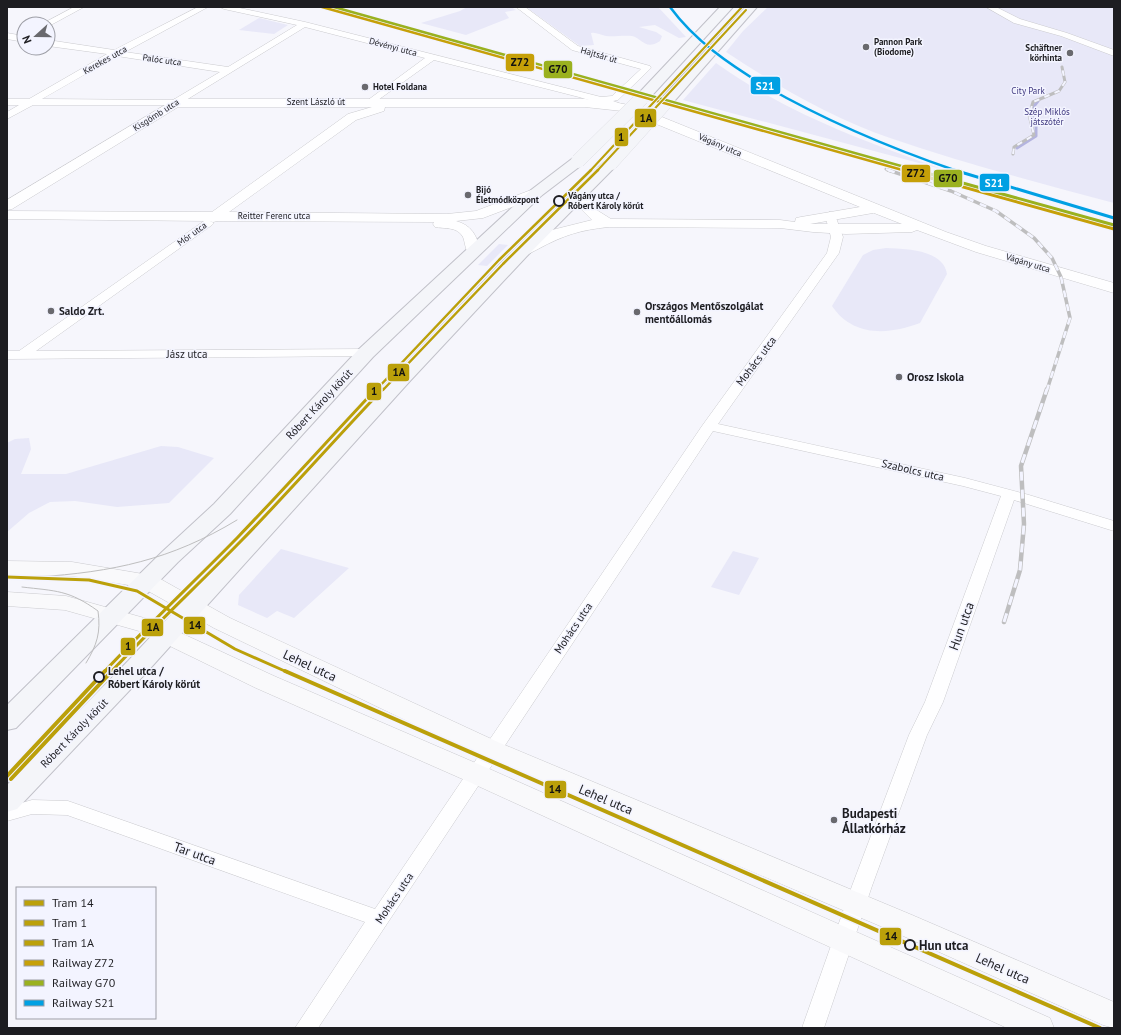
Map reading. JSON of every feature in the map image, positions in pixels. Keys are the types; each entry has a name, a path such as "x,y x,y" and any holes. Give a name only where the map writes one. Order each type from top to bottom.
{"main road":[{"name":"Róbert Károly körút","path":"7,721 112,615 222,509 366,353 473,250 536,193 578,161 642,98 727,7"},
{"name":"Róbert Károly körút","path":"7,802 137,667 398,382 520,253 580,192 612,163 751,7"},
{"name":"Lehel utca","path":"7,568 72,569 147,581 239,632 491,750 1114,1016"},
{"path":"7,599 42,600 66,603 147,626 265,682 476,774 1039,1028"}],"street":[{"path":"56,19 80,7"},
{"name":"Kerekes utca","path":"7,116 116,53 204,7"},
{"name":"Dévényi utca","path":"224,7 304,24 432,57 561,97 601,100 618,104"},
{"name":"Hajtsár út","path":"520,7 575,48 647,68 618,104"},
{"path":"990,7 1018,22 1047,30 1114,53"},
{"path":"1002,7 1047,30"},
{"name":"Kisgömb utca","path":"7,206 304,24"},
{"name":"Palóc utca","path":"56,43 228,70"},
{"path":"371,102 432,57"},
{"name":"Szent László út","path":"7,102 431,103 561,97 598,104 618,104"},
{"path":"352,102 363,108 362,113"},
{"name":"Mór utca","path":"22,355 212,220 331,131 362,113 382,108 431,103"},
{"name":"Vágány utca","path":"618,104 920,227 981,249 1114,288"},
{"path":"816,185 823,198 835,230"},
{"name":"Vágány utca","path":"580,192 588,211 597,218 608,223"},
{"name":"Reitter Ferenc utca","path":"7,222 455,217 484,213 536,193"},
{"path":"858,229 873,222 876,218 875,209"},
{"name":"Vágány utca","path":"520,253 557,233 588,225 608,223 780,224 875,209"},
{"name":"Reitter Ferenc utca","path":"7,215 447,224 460,227 467,231 472,239 473,250"},
{"name":"Vágány utca","path":"780,224 801,228 835,230 920,227"},
{"name":"Mohács utca","path":"306,1028 380,919 491,750 710,426 833,253 837,237 835,230"},
{"name":"Jász utca","path":"7,355 366,353"},
{"name":"Szabolcs utca","path":"710,426 950,479 1009,494 1114,526"},
{"name":"Hun utca","path":"813,1028 844,941 855,905 918,736 934,702 1009,494"},
{"name":"Tar utca","path":"7,814 32,807 68,808 380,919"}],"green space":[{"path":"467,7 511,7 516,10 505,12 509,18 466,35 421,23 460,11"},
{"path":"526,7 658,7 686,37 679,38 655,25 639,27 656,32 662,36 660,41 655,44 651,45 644,43 632,36 606,36 591,33 594,45 580,46"},
{"name":"City Park","path":"768,7 1114,7 1114,203 973,164 890,138 847,121 785,89 726,52 743,31"},
{"path":"259,18 288,25 274,34 239,30"},
{"path":"716,63 743,81 798,112 855,137 945,170 683,100"},
{"path":"499,244 508,245 487,266 478,265"},
{"path":"886,248 913,250 931,255 944,266 947,274 920,323 896,330 872,331 850,323 840,316 832,306 863,255 873,250"},
{"path":"29,438 31,449 21,474 66,474 161,446 178,447 214,458 169,503 117,507 75,501 50,502 29,513 7,532 7,443 15,439"},
{"path":"281,549 349,568 294,618 277,611 267,618 238,605 239,595"},
{"path":"733,551 759,558 739,595 711,587"}],"waterway":[{"path":"1017,148 1036,136 1036,127 1031,110 1038,101"}],"tram line":[{"name":"1","path":"7,776 147,626 237,538 310,462 359,407 499,260 586,175 742,7"},
{"name":"1A","path":"11,779 151,629 240,542 314,465 363,410 503,264 590,178 746,10"},
{"path":"37,577 91,572 141,562 189,545 213,534 237,520"},
{"name":"14","path":"7,577 89,580 137,591 235,649 1100,1028"},
{"path":"22,587 70,595 98,611 99,625 97,638 86,663"}],"railway":[{"path":"1013,154 1014,147 1034,135 1029,115 1033,102 1059,91 1065,82 1062,67"},
{"path":"886,169 891,171"},
{"path":"891,171 951,191 996,211 1034,238 1052,258 1061,277 1070,318 1047,390"},
{"path":"1004,622 1020,570 1024,524 1021,466 1047,389"}],"rail line":[{"name":"Z72","path":"322,7 1114,229"},
{"name":"G70","path":"334,7 1114,225"},
{"name":"S21","path":"670,7 696,37 727,61 791,101 835,123 880,143 926,160 1020,191 1114,218"}],"place":[{"name":"Pannon Park (Biodome)","path":"866,47"},
{"name":"Schäftner körhinta","path":"1070,53"},
{"name":"Hotel Foldana","path":"365,87"},
{"name":"Bijó Életmódközpont","path":"468,195"},
{"name":"Vágány utca / Róbert Károly körút","path":"559,201"},
{"name":"Saldo Zrt.","path":"51,311"},
{"name":"Országos Mentőszolgálat mentőállomás","path":"637,312"},
{"name":"Orosz Iskola","path":"899,377"},
{"name":"Lehel utca / Róbert Károly körút","path":"99,677"},
{"name":"Budapesti Állatkórház","path":"834,820"},
{"name":"Hun utca","path":"910,945"}],"park label":[{"name":"Szép Miklós játszótér","path":"1047,118"}]}
